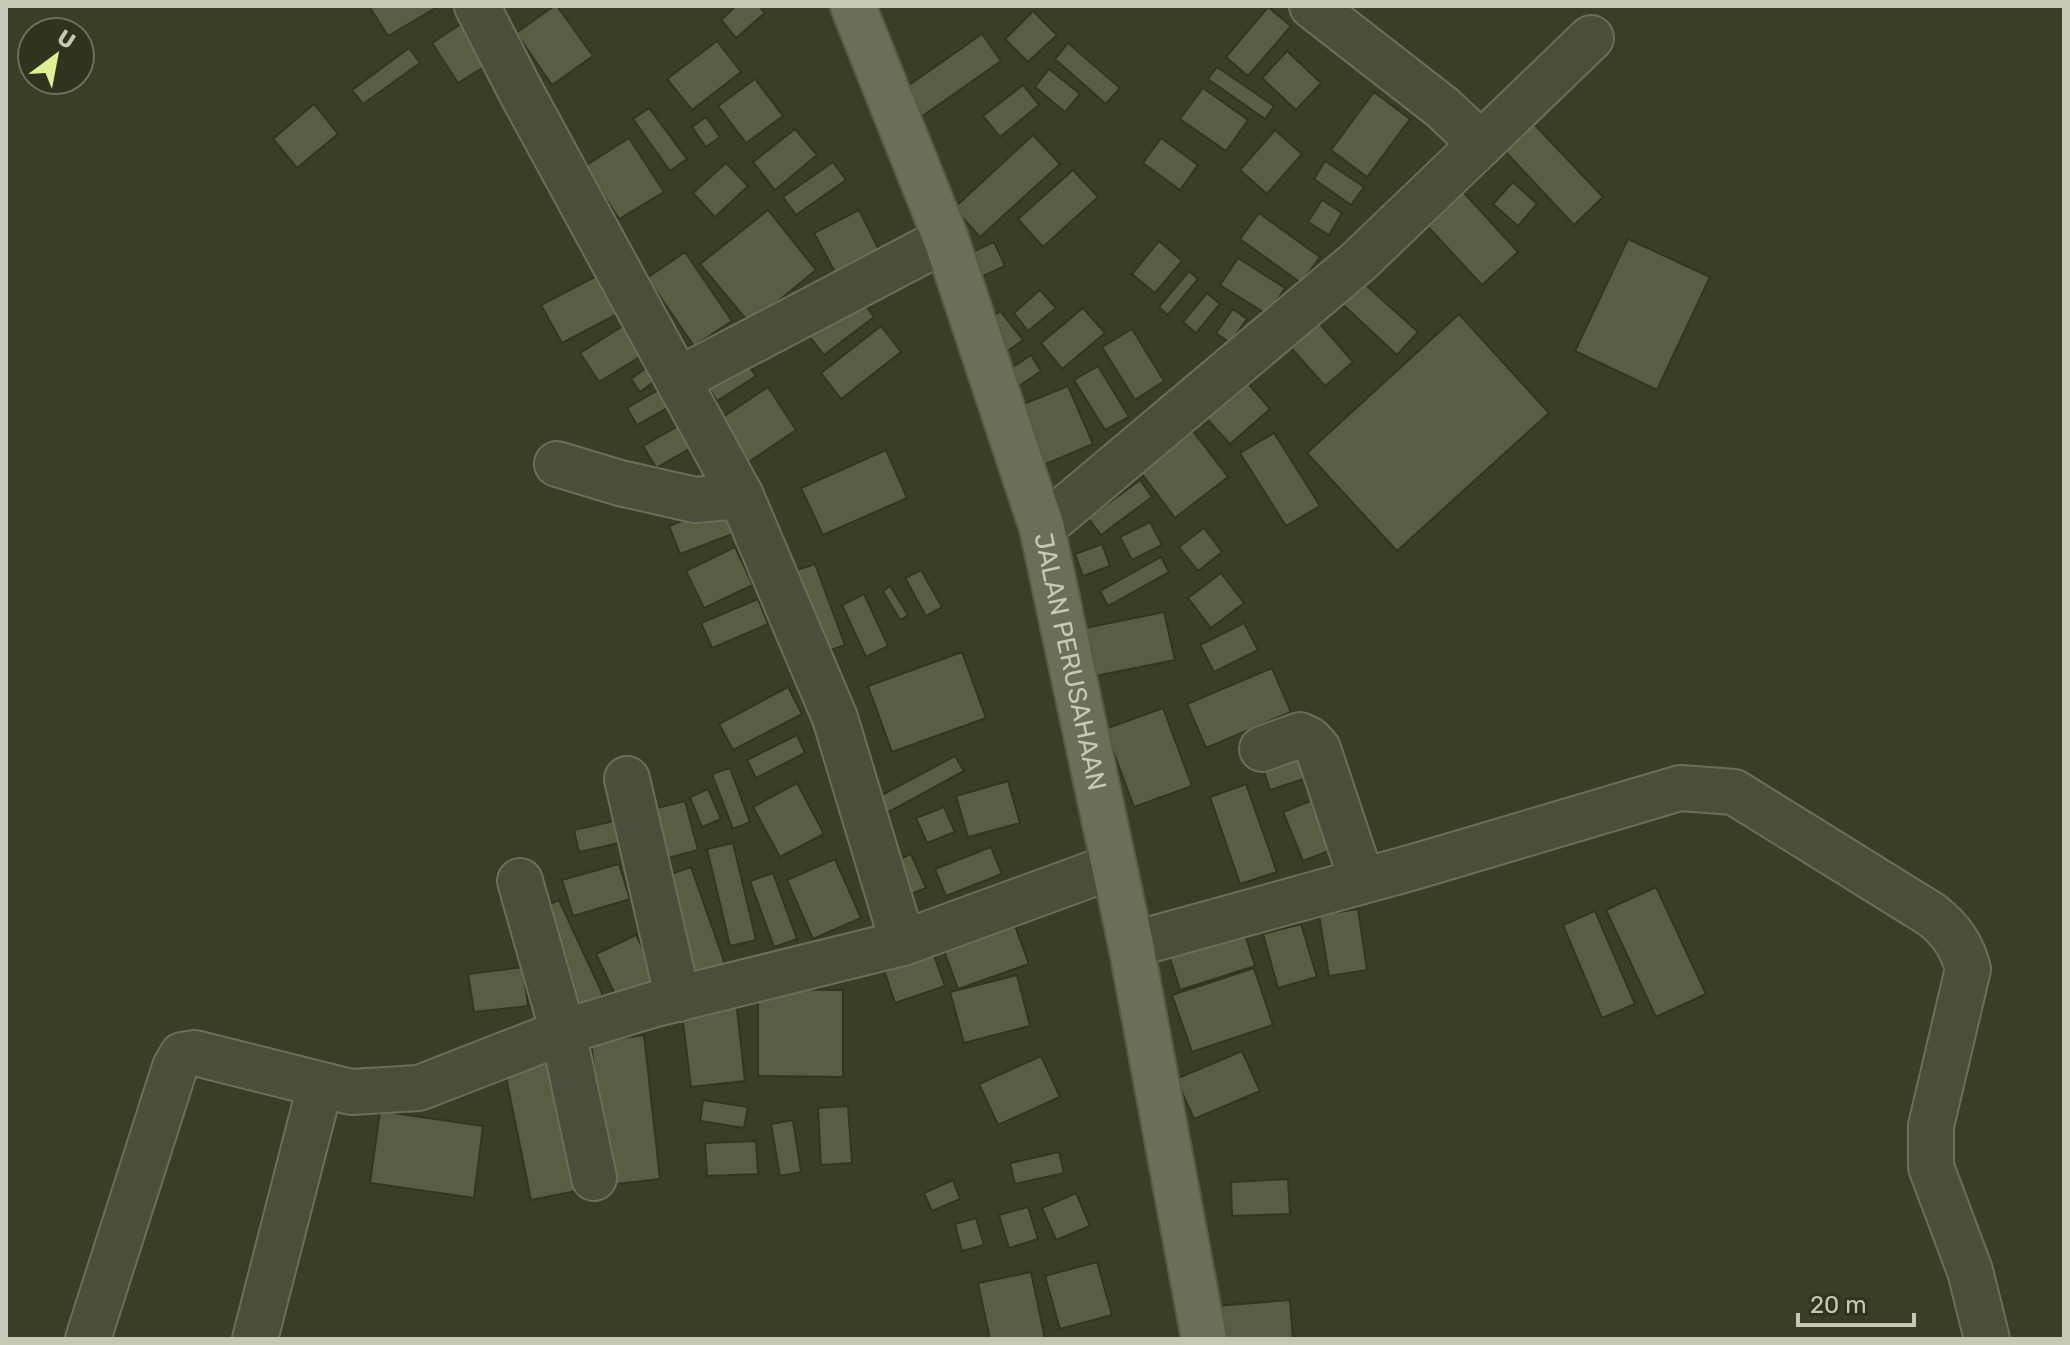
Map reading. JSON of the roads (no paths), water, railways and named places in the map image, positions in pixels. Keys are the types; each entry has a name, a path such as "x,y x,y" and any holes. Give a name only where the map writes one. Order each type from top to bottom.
{"main road":[{"name":"JALAN PERUSAHAAN","path":"853,6 946,239 1042,528 1131,945 1204,1339"}],"street":[{"path":"477,6 741,496 835,718 903,943"},
{"path":"1312,6 1443,108 1481,144"},
{"path":"1042,528 1358,262 1591,38"},
{"path":"678,380 946,239"},
{"path":"557,464 620,483 695,500 741,496"},
{"path":"1262,749 1300,735 1318,749 1362,881"},
{"path":"627,779 678,999"},
{"path":"1131,945 1680,788 1734,792 1938,920 1957,939 1968,969 1931,1126 1931,1167 1970,1271 1987,1339"},
{"path":"88,1339 175,1067 182,1055 195,1053 351,1092 419,1088 563,1032 678,999 903,943 1114,866"},
{"path":"520,881 563,1032 594,1178"},
{"path":"255,1339 320,1086"}]}
